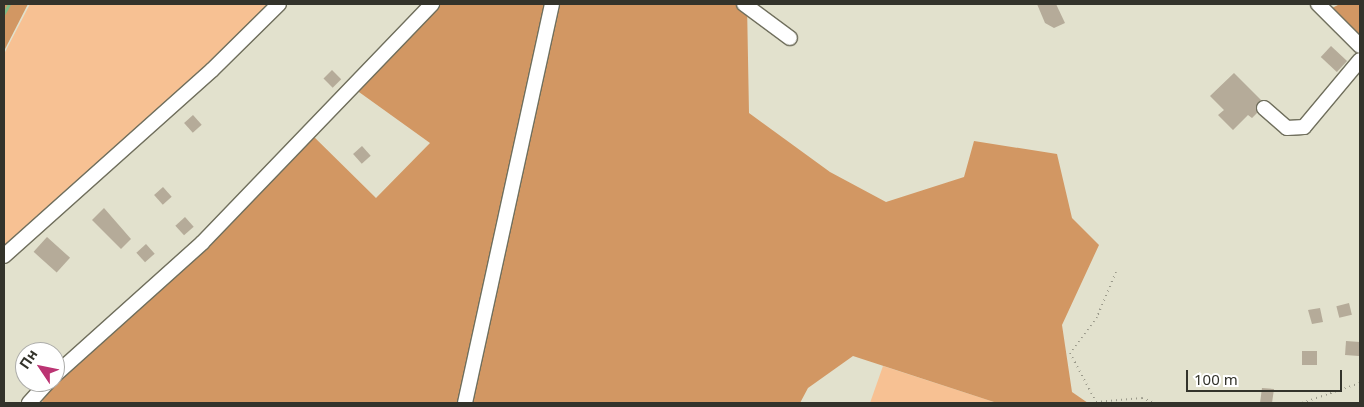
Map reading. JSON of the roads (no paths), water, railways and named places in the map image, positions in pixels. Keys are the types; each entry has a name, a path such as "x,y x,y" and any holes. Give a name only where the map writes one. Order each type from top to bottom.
{"street":[{"path":"4,256 212,70 279,4"},
{"path":"65,367 202,243 432,4"},
{"path":"465,403 552,4"},
{"path":"744,4 790,38"},
{"path":"1318,4 1360,46"},
{"path":"1264,108 1287,128 1304,127 1360,60"},
{"path":"29,403 39,392"}],"waterway":[{"path":"4,13 9,4"}]}
